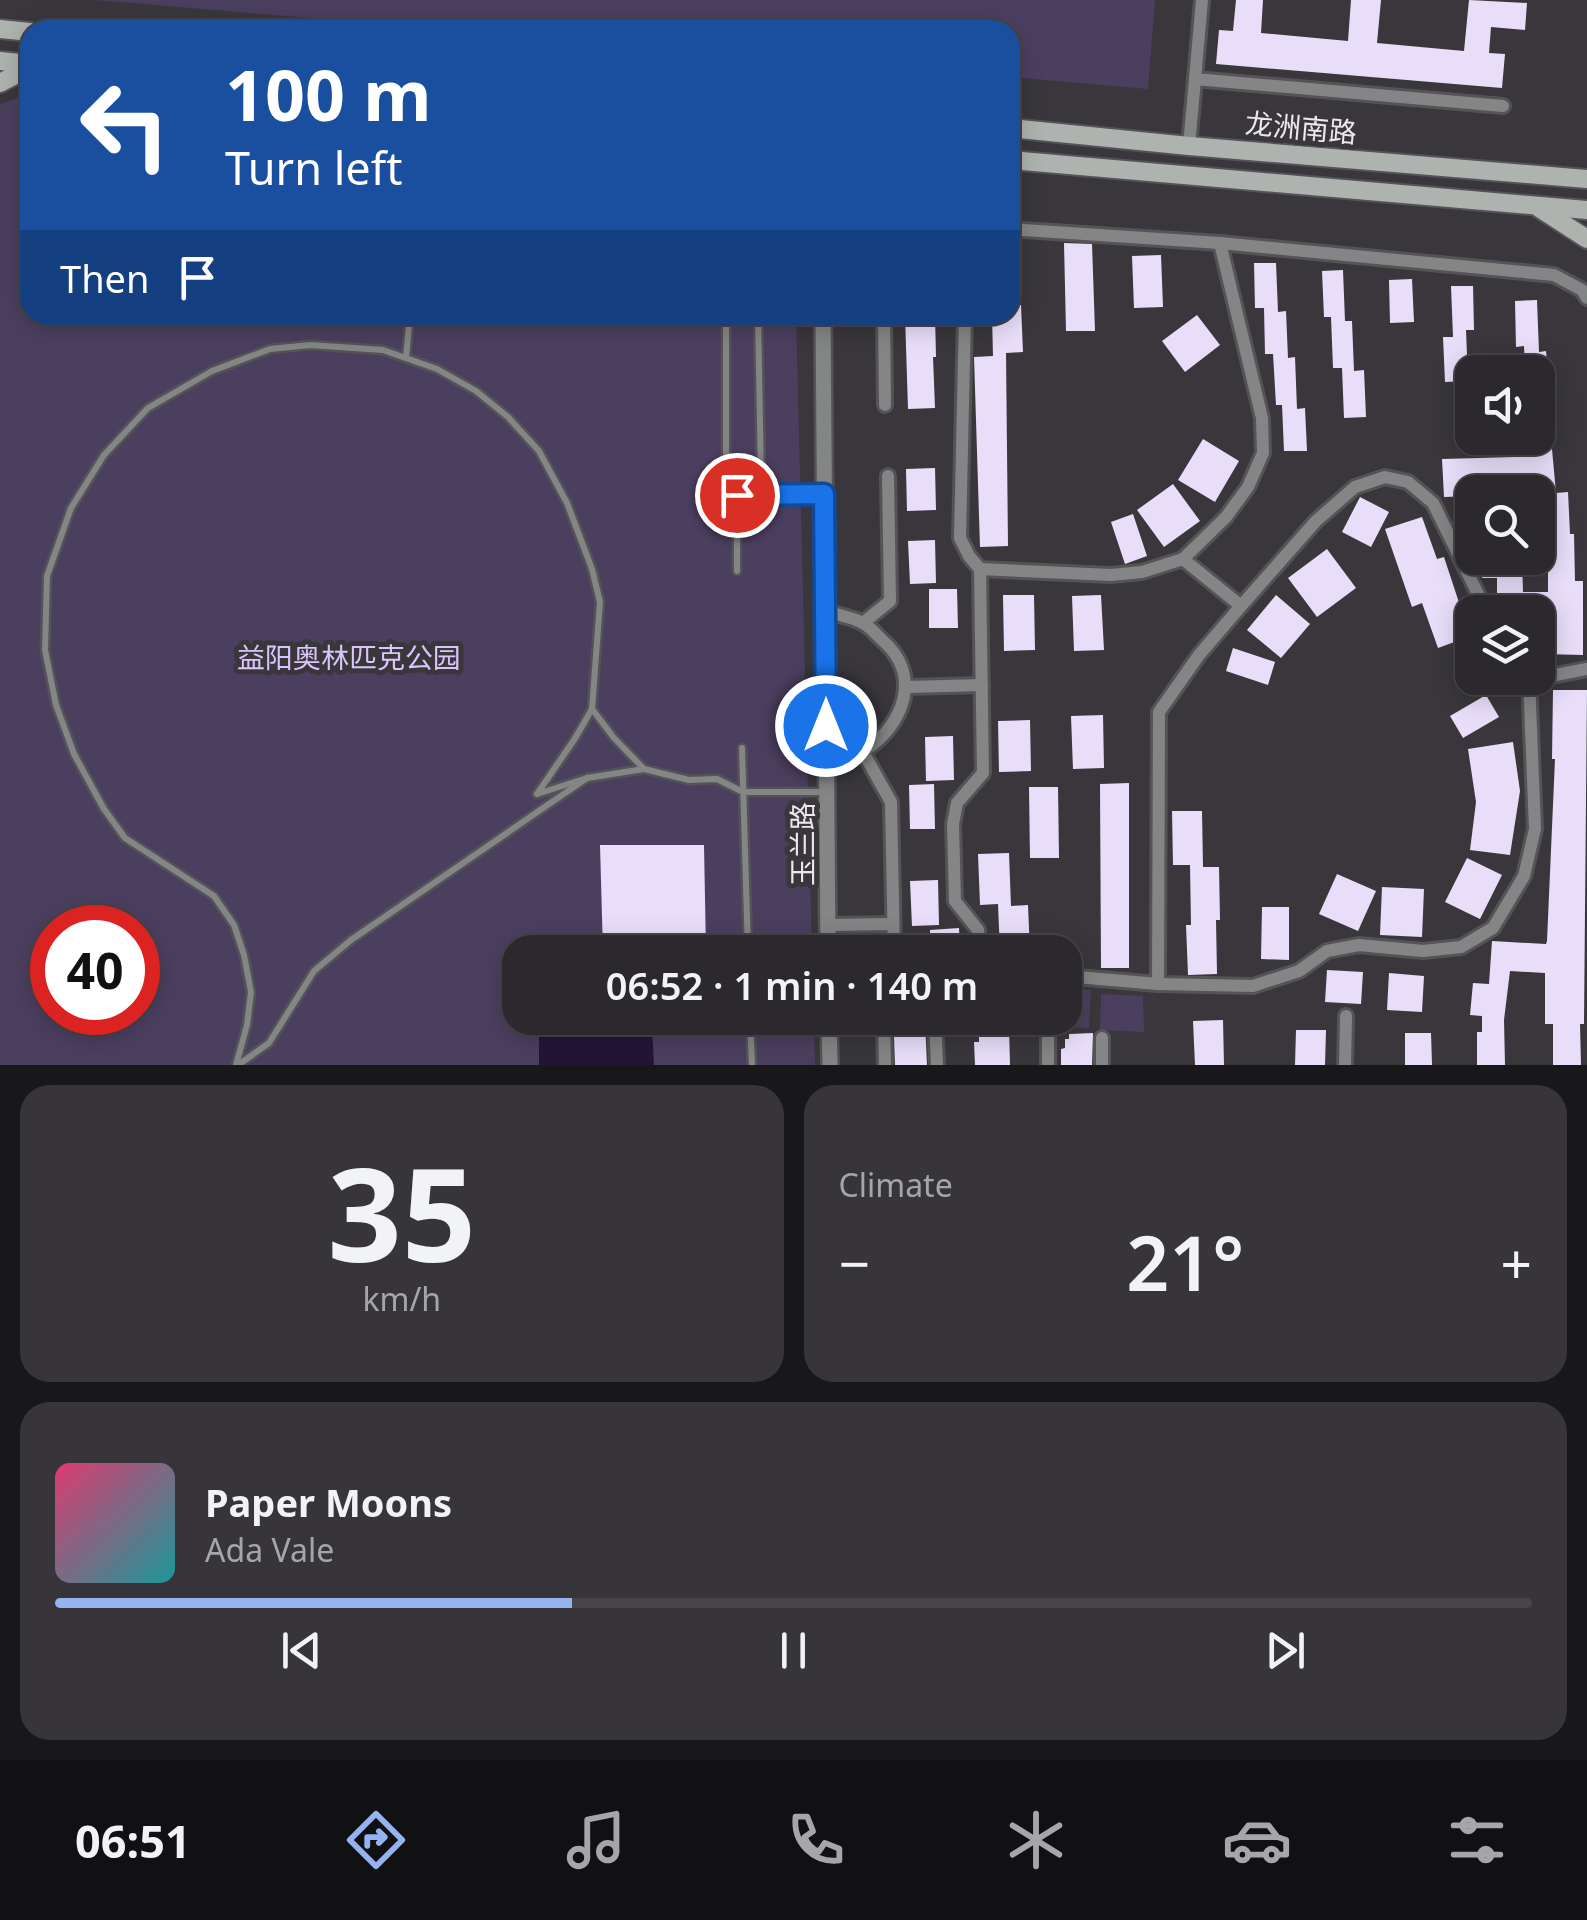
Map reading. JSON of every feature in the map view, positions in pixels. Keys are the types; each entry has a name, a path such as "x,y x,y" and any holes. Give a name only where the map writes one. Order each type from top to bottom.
{"main road":[{"name":"龙洲南路","path":"1020,129 1587,178"},
{"name":"龙洲南路","path":"1020,161 1587,210"},
{"path":"1534,204 1587,239"}],"street":[{"path":"1188,146 1202,0"},
{"path":"1195,80 1504,106"},
{"path":"1020,230 1220,243 1554,275 1582,290 1587,298"},
{"path":"980,569 1111,575 1142,572 1183,558 1226,517 1248,487 1263,452 1262,418 1220,243"},
{"name":"玉兰路","path":"823,325 827,935"},
{"path":"884,325 885,405"},
{"path":"965,325 960,538 980,569 983,774 956,803 952,824 955,901 978,935"},
{"path":"863,623 890,601 888,476"},
{"path":"1158,984 1159,712 1199,654 1316,521 1355,487 1385,477 1408,482 1433,503 1478,595"},
{"path":"1183,558 1240,606"},
{"path":"825,611 863,623 888,644 902,661 906,687 901,710 888,728 863,752 826,765"},
{"path":"1555,674 1587,668"},
{"path":"906,687 982,685"},
{"path":"1082,977 1252,986 1299,971 1326,950 1359,945 1424,951 1461,946 1493,928 1524,876 1535,829 1530,695"},
{"path":"863,752 891,802 893,935"},
{"path":"827,925 893,924"},
{"path":"1345,1065 1346,1016"},
{"path":"830,1035 830,1065"},
{"path":"884,1035 885,1065"},
{"path":"936,1035 937,1065"},
{"path":"1048,1038 1048,1065"},
{"path":"1102,1038 1102,1065"}],"lane":[{"path":"406,358 409,325"},
{"path":"726,325 726,473 737,495 737,571"},
{"path":"758,325 761,477 770,494"},
{"path":"237,1065 250,992 234,925 214,896 125,838 104,809 74,754 56,705 45,650 47,576 72,508 104,455 148,408 212,371 270,350 310,344 383,350 437,369 476,391 508,417 539,451 568,504 600,602 592,708 537,794 586,778 644,770 689,780 717,779 744,792 826,792"},
{"path":"737,495 824,494"},
{"path":"592,708 644,770"},
{"path":"742,748 748,935"},
{"path":"237,1065 268,1043 314,971 351,940 586,778"},
{"path":"751,1035 752,1065"}],"green space":[{"path":"96,0 1155,0 1148,89 1020,78 1020,20 333,20"},
{"name":"益阳奥林匹克公园","path":"20,97 20,325 796,325 812,935 502,935 502,1035 814,1035 815,1065 0,1065 0,104"},
{"path":"1082,990 1091,990 1089,1028 1082,1028"},
{"path":"1101,994 1143,996 1144,1032 1100,1030"}],"shaded area":[{"path":"539,1035 652,1035 654,1065 539,1065"}],"building":[{"path":"1236,0 1263,0 1261,33 1348,41 1351,0 1381,0 1377,43 1464,51 1469,0 1527,3 1525,30 1491,27 1489,53 1505,54 1502,88 1216,64 1219,30 1233,31"},
{"path":"1064,243 1092,244 1095,331 1066,331"},
{"path":"1161,255 1163,307 1134,308 1132,256"},
{"path":"1254,263 1276,263 1278,312 1286,311 1288,358 1295,357 1297,409 1305,408 1307,451 1284,451 1282,405 1276,405 1273,354 1265,354 1264,308 1255,308"},
{"path":"1343,270 1345,321 1352,321 1354,371 1364,370 1366,417 1344,418 1342,368 1333,368 1331,317 1324,317 1322,271"},
{"path":"1412,279 1414,322 1390,323 1389,280"},
{"path":"1451,286 1473,286 1474,330 1466,330 1467,355 1455,355 1455,382 1445,382 1443,337 1453,337"},
{"path":"1537,300 1539,352 1546,351 1546,355 1524,355 1524,346 1516,347 1515,301"},
{"path":"1021,305 1023,352 1006,353 1008,546 980,547 974,357 993,356 992,325 1020,325"},
{"path":"1197,315 1220,345 1185,372 1162,341"},
{"path":"905,325 935,325 935,408 908,409"},
{"path":"1203,439 1239,461 1215,502 1178,480"},
{"path":"1553,455 1554,475 1455,475 1455,497 1444,497 1442,459"},
{"path":"935,468 936,510 907,511 906,469"},
{"path":"1555,482 1556,493 1568,492 1575,581 1583,581 1583,655 1555,654 1555,595 1497,595 1497,578 1482,575 1522,575 1523,592 1548,592 1548,575 1555,575"},
{"path":"1173,484 1200,521 1164,547 1137,510"},
{"path":"1360,497 1389,512 1371,547 1342,532"},
{"path":"1133,514 1147,556 1125,564 1111,522"},
{"path":"1422,517 1437,559 1444,557 1457,595 1455,642 1438,648 1422,603 1412,607 1385,529"},
{"path":"935,540 936,583 910,584 908,541"},
{"path":"1327,549 1356,588 1317,617 1288,578"},
{"path":"929,589 957,589 958,628 929,628"},
{"path":"1003,595 1034,595 1035,650 1004,651"},
{"path":"1101,595 1104,650 1074,651 1072,596"},
{"path":"1276,595 1310,624 1281,658 1247,630"},
{"path":"1233,648 1275,662 1268,685 1226,671"},
{"path":"1555,690 1587,690 1581,1065 1553,1065 1553,1024 1545,1024 1545,973 1510,971 1504,1020 1505,1065 1477,1065 1477,1032 1482,1032 1482,1016 1470,1015 1473,983 1489,984 1492,941 1547,941"},
{"path":"1486,695 1499,717 1463,738 1450,716"},
{"path":"1103,715 1104,768 1073,769 1071,716"},
{"path":"1030,720 1031,771 999,772 998,721"},
{"path":"953,736 954,780 926,781 925,737"},
{"path":"1513,742 1520,791 1510,855 1470,850 1476,802 1468,749"},
{"path":"1129,783 1129,968 1101,968 1100,784"},
{"path":"934,784 935,829 910,829 909,785"},
{"path":"1029,787 1058,787 1059,858 1030,858"},
{"path":"1172,811 1202,811 1203,867 1219,867 1217,974 1188,975 1190,865 1173,865"},
{"path":"600,845 704,845 706,935 603,935"},
{"path":"1009,853 1011,906 1028,905 1029,935 999,935 998,904 980,905 978,854"},
{"path":"1467,858 1502,875 1480,919 1445,902"},
{"path":"1337,874 1376,891 1358,931 1319,914"},
{"path":"938,880 939,925 912,926 910,881"},
{"path":"1382,887 1424,889 1422,937 1380,935"},
{"path":"1262,907 1289,907 1289,960 1261,959"},
{"path":"959,928 959,935 930,935 930,930"},
{"path":"1327,970 1363,972 1361,1004 1325,1002"},
{"path":"1389,973 1424,976 1422,1012 1387,1010"},
{"path":"1223,1020 1224,1065 1195,1065 1193,1021"},
{"path":"1296,1030 1326,1030 1325,1065 1295,1065"},
{"path":"1093,1033 1092,1065 1061,1065 1065,1039"},
{"path":"1405,1033 1431,1033 1432,1065 1405,1065"},
{"path":"926,1035 927,1065 895,1065 894,1037"},
{"path":"979,1035 1009,1035 1010,1065 975,1065 974,1042 979,1042"}],"route":[{"path":"737,495 824,494 826,726"}]}
